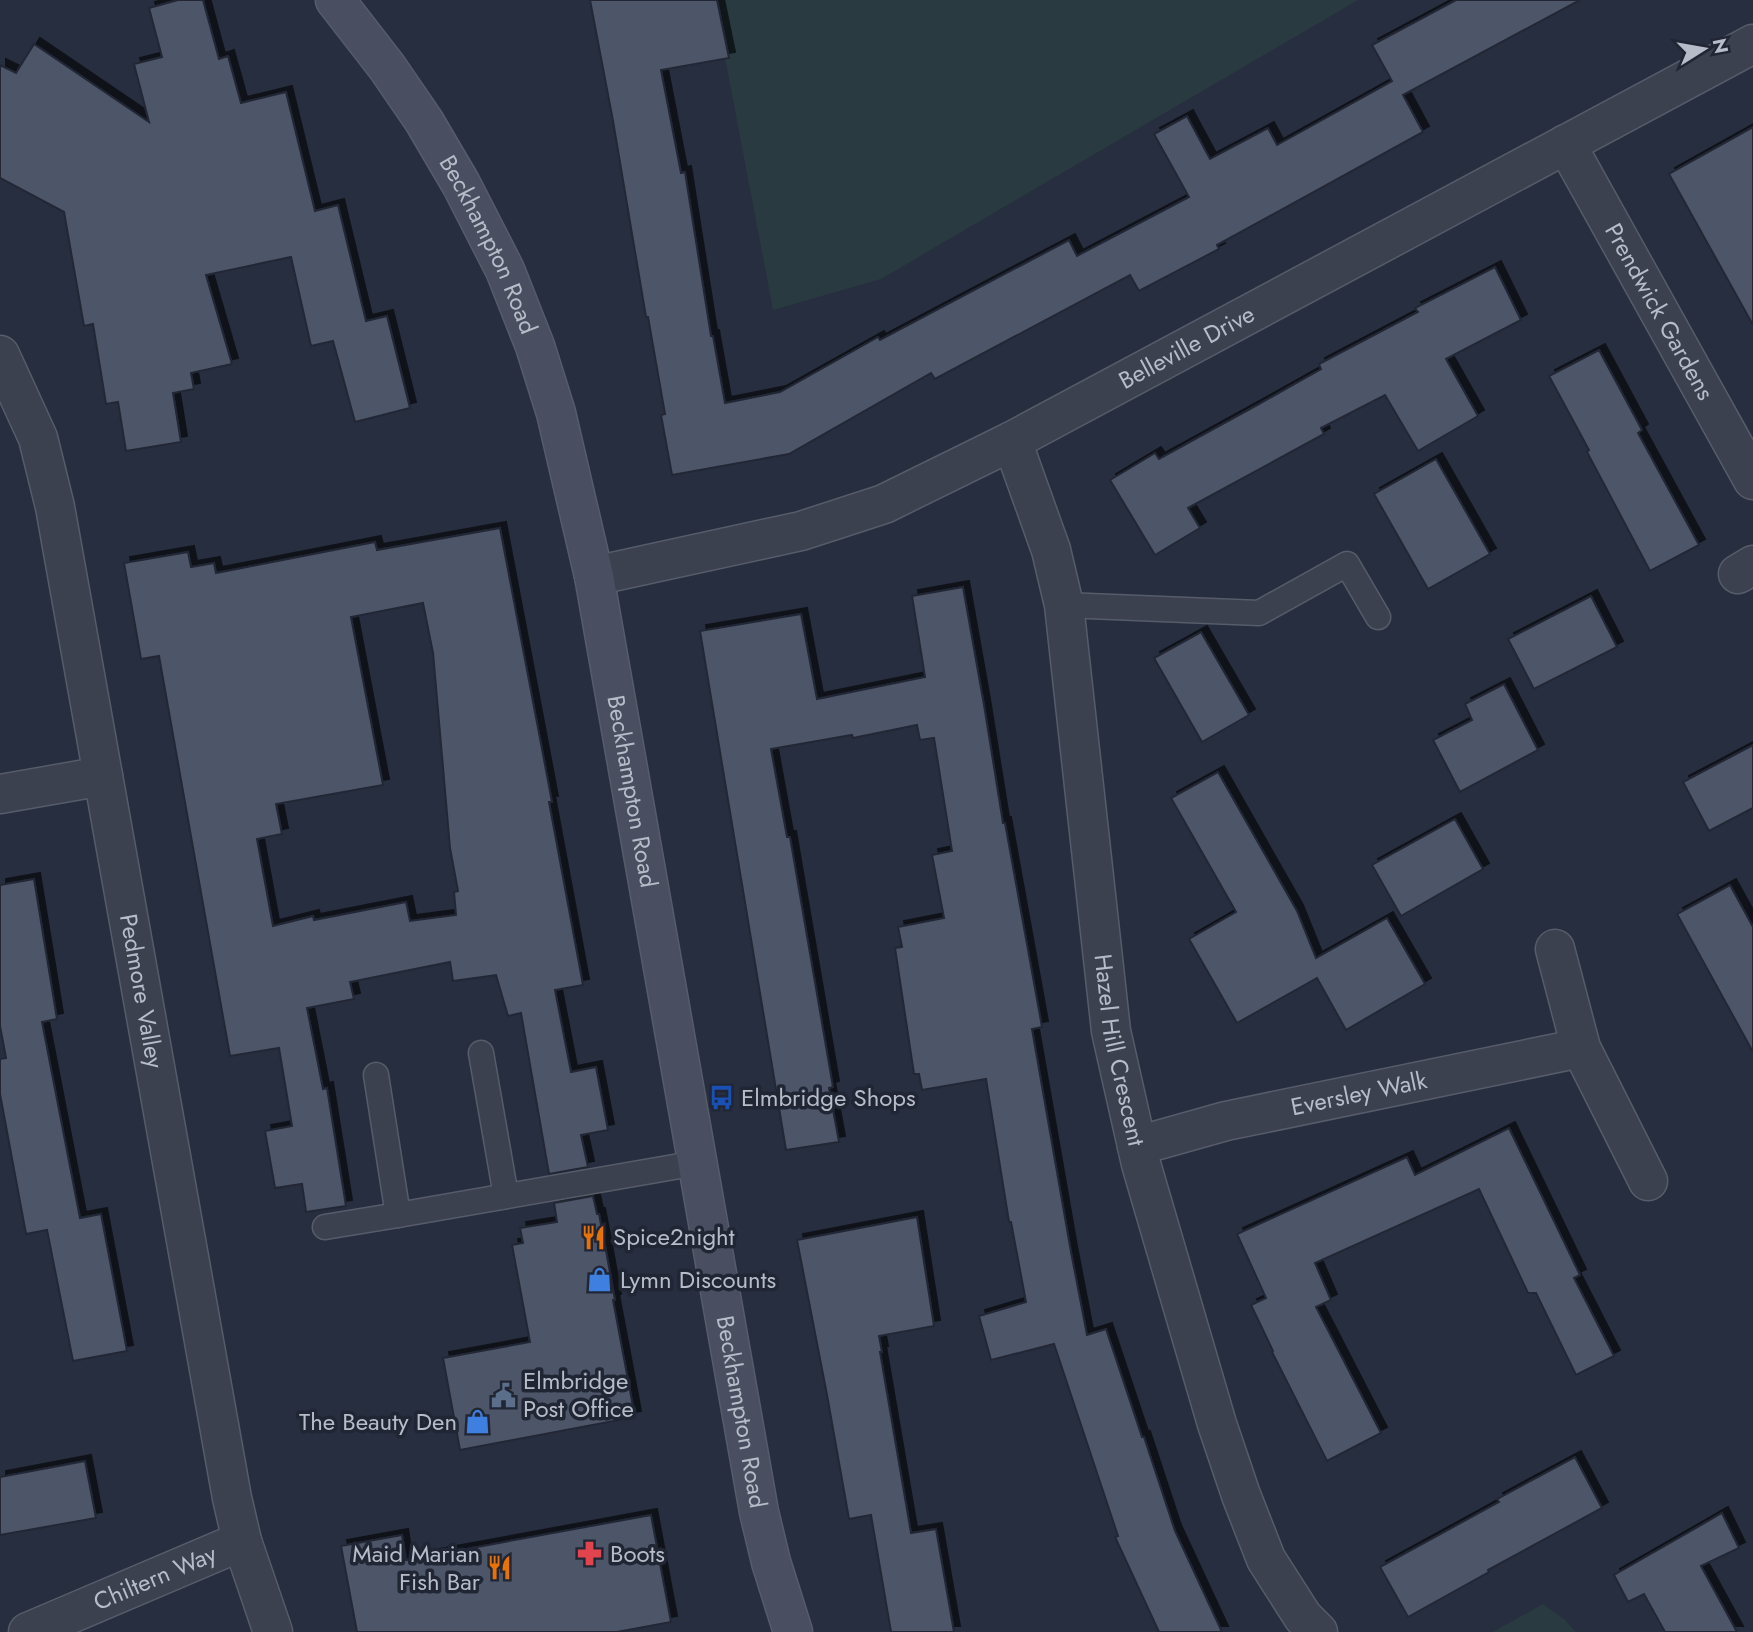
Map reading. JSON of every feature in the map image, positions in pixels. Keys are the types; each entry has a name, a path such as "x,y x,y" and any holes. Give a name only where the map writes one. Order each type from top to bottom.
{"street":[{"name":"Beckhampton Road","path":"335,0 387,67 424,121 461,184 505,270 535,346 556,413 594,576 759,1512 793,1632"},
{"name":"Belleville Drive","path":"594,576 801,531 884,504 1012,442 1753,44"},
{"name":"Prendwick Gardens","path":"1566,144 1753,480"},
{"name":"Pedmore Valley","path":"0,355 38,438 52,495 232,1498 242,1541 273,1632"},
{"name":"Hazel Hill Crescent","path":"1012,442 1051,550 1064,605 1111,1031 1144,1176 1217,1424 1241,1495 1266,1559 1303,1617 1318,1632"},
{"path":"0,794 103,776"},
{"path":"1555,949 1581,1048 1648,1181"},
{"name":"Eversley Walk","path":"1137,1146 1226,1121 1581,1048"},
{"name":"Chiltern Way","path":"28,1632 242,1541"}],"lane":[{"path":"1064,605 1259,612 1347,564 1378,617"},
{"path":"481,1053 506,1196"},
{"path":"376,1075 398,1215"},
{"path":"325,1227 697,1163"}],"shaded area":[{"path":"714,0 1358,0 881,279 773,310"},
{"path":"1543,1604 1576,1632 1493,1632"}],"building":[{"path":"178,0 203,0 219,59 228,56 241,103 286,92 315,211 338,205 366,321 387,316 410,408 355,422 333,341 311,346 291,257 206,275 232,364 191,373 194,389 173,393 181,442 126,451 118,402 106,404 93,324 84,326 64,212 0,178 0,65 16,73 34,44 149,122 134,64 162,57 149,8"},
{"path":"590,0 717,0 729,58 661,70 681,173 685,172 711,336 725,403 780,392 878,337 880,340 1069,240 1077,256 1189,197 1154,134 1187,116 1210,159 1268,128 1277,145 1392,81 1372,45 1456,0 1580,0 1403,95 1423,132 1217,245 1219,249 1139,291 1130,275 935,379 931,373 789,454 672,475 661,415 665,414"},
{"path":"1753,127 1753,325 1669,174"},
{"path":"1495,267 1521,320 1446,359 1478,416 1418,451 1385,395 1321,428 1324,434 1188,508 1200,528 1155,555 1110,480 1155,453 1159,459 1259,404 1321,369 1319,364 1418,312 1415,308"},
{"path":"1599,350 1642,430 1638,433 1699,545 1650,571 1549,376"},
{"path":"1436,459 1490,554 1428,589 1374,494"},
{"path":"500,528 552,802 549,802 583,985 555,990 571,1072 596,1067 608,1130 581,1135 588,1167 549,1174 521,1013 508,1016 496,975 453,981 450,962 350,982 354,999 307,1008 323,1089 327,1088 346,1206 306,1212 302,1184 275,1188 265,1131 292,1126 279,1048 230,1056 159,656 141,659 124,563 188,552 191,567 214,563 216,573 375,542 377,550","holes":["423,603 433,653 450,848 458,891 454,892 456,915 410,921 406,902 314,920 313,916 273,926 257,839 282,834 276,804 383,785 351,617"]},
{"path":"963,587 1003,823 1042,1027 1032,1029 1087,1335 1106,1329 1175,1531 1222,1632 1159,1632 1115,1537 1118,1536 1054,1344 991,1360 979,1316 1026,1302 1009,1222 986,1079 922,1090 919,1074 914,1074 895,948 902,947 898,927 944,918 932,855 952,851 934,738 920,740 917,725 853,738 852,735 771,749 787,837 790,837 833,1087 829,1088 839,1142 786,1150 700,631 801,614 817,699 925,677 912,596"},
{"path":"1591,596 1617,647 1534,689 1508,639"},
{"path":"1201,632 1249,715 1202,742 1154,658"},
{"path":"1504,684 1538,750 1460,792 1433,740 1472,720 1465,704"},
{"path":"1753,745 1753,808 1709,831 1683,782"},
{"path":"1218,772 1297,911 1316,958 1387,918 1425,984 1346,1030 1317,978 1237,1023 1189,939 1236,912 1171,798"},
{"path":"1455,819 1483,869 1401,916 1372,865"},
{"path":"34,879 57,1019 42,1022 80,1218 101,1214 127,1351 73,1361 47,1230 26,1234 0,1094 0,1059 6,1058 0,1026 0,885"},
{"path":"1730,885 1753,927 1753,1052 1677,914"},
{"path":"1509,1128 1580,1275 1574,1278 1614,1356 1576,1375 1536,1293 1528,1293 1479,1189 1315,1263 1331,1300 1316,1307 1381,1433 1327,1461 1251,1305 1266,1298 1237,1234 1407,1157 1415,1175"},
{"path":"593,1196 607,1256 635,1417 460,1450 443,1358 530,1342 512,1245 523,1243 520,1228 557,1222 554,1203"},
{"path":"917,1217 934,1326 879,1336 880,1352 911,1533 936,1529 954,1632 891,1632 871,1515 849,1519 797,1240"},
{"path":"1575,1457 1602,1508 1408,1617 1380,1567"},
{"path":"85,1461 96,1518 0,1535 0,1477"},
{"path":"1722,1513 1739,1548 1701,1566 1737,1632 1665,1632 1644,1594 1628,1602 1614,1575"},
{"path":"651,1515 671,1622 617,1632 357,1632 341,1546 402,1535 406,1560"}],"place":[{"name":"Elmbridge Shops","path":"721,1098"},
{"name":"Spice2night","path":"593,1237"},
{"name":"Lymn Discounts","path":"600,1280"},
{"name":"Elmbridge Post Office","path":"503,1395"},
{"name":"The Beauty Den","path":"477,1422"},
{"name":"Boots","path":"590,1554"},
{"name":"Maid Marian Fish Bar","path":"500,1568"}]}
